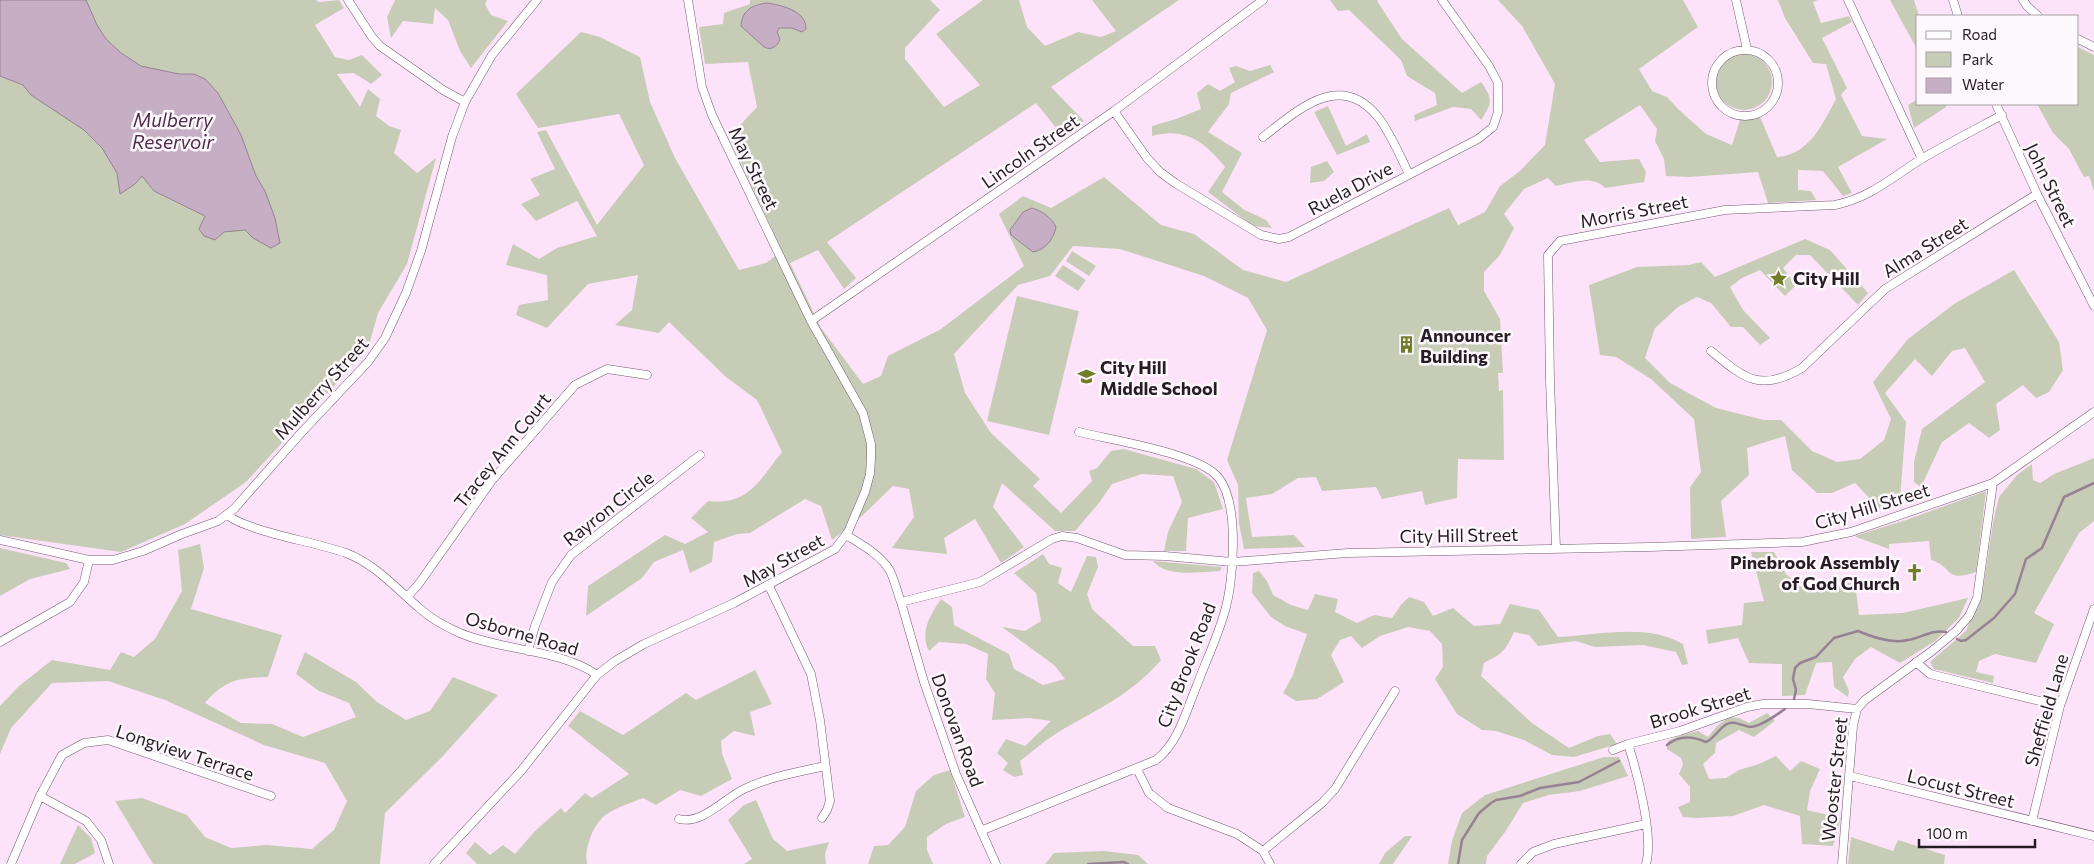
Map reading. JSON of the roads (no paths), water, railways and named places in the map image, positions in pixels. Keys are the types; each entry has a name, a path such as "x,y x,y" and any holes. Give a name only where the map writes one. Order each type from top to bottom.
{"street":[{"path":"348,0 372,38 380,46 443,90 465,102"},
{"name":"Mulberry Street","path":"0,540 89,560 113,560 127,557 207,526 228,515 368,362 384,338 406,292 422,251 452,136 465,102 492,55 537,0"},
{"name":"May Street","path":"434,864 520,770 597,675 615,661 644,644 769,586 835,550 846,535 870,474 871,444 859,406 811,322 712,115 702,87 688,0"},
{"name":"Lincoln Street","path":"811,322 1114,111 1263,0"},
{"name":"Ruela Drive","path":"1114,111 1135,143 1160,172 1253,232 1269,238 1289,237 1478,139 1492,127 1498,112 1498,83 1489,66 1442,0"},
{"path":"1736,0 1747,49"},
{"path":"1848,0 1922,159"},
{"path":"1953,0 1958,15"},
{"path":"2023,0 2037,15"},
{"path":"2079,40 2094,47"},
{"path":"1747,49 1765,56 1775,68 1778,83 1777,90 1768,106 1759,113 1742,116 1722,107 1716,98 1712,84 1716,67 1726,55 1747,49"},
{"path":"1264,137 1297,112 1322,98 1334,95 1350,96 1365,104 1379,118 1410,174"},
{"name":"John Street","path":"1997,105 2037,194 2094,306"},
{"name":"Morris Street","path":"1556,548 1548,255 1560,240 1725,210 1835,205 1852,201 1867,196 1922,159 2002,115"},
{"name":"Alma Street","path":"1711,351 1736,372 1748,378 1766,381 1786,378 1802,368 1885,290 2037,194"},
{"name":"Tracey Ann Court","path":"407,596 418,585 493,479 575,385 606,369 647,375"},
{"name":"City Hill Street","path":"901,602 980,582 1052,539 1062,536 1077,538 1125,555 1165,556 1232,562 1348,553 1802,542 1851,532 1993,483 2094,412"},
{"name":"City Brook Road","path":"983,830 1137,769 1156,760 1167,752 1178,732 1224,613 1232,562 1230,501 1220,478 1210,469 1187,459 1079,432"},
{"name":"Rayron Circle","path":"528,651 535,626 552,582 571,555 700,455"},
{"name":"Wooster Street","path":"1842,864 1853,726 1857,709 1870,695 1956,631 1974,608 1993,483"},
{"name":"Osborne Road","path":"228,515 236,521 289,539 321,546 357,558 378,571 429,616 461,633 480,641 578,664 597,675"},
{"path":"846,535 866,548 885,564 901,602"},
{"path":"0,642 70,602 84,582 89,560"},
{"path":"769,586 811,674 818,705 830,801 822,818"},
{"name":"Donovan Road","path":"901,602 924,682 956,774 983,830 996,864"},
{"name":"Sheffield Lane","path":"2032,821 2060,706 2094,609"},
{"path":"1916,662 1930,674 2060,706"},
{"path":"1263,851 1322,804 1335,789 1395,691"},
{"name":"Brook Street","path":"1613,750 1628,744 1680,731 1762,704 1808,704 1857,709"},
{"name":"Longview Terrace","path":"11,864 40,796 62,755 84,743 108,740 271,796"},
{"path":"1628,744 1646,824 1648,845 1646,864"},
{"path":"679,819 693,820 744,789 777,777 826,766"},
{"path":"1137,769 1149,793 1168,808 1238,834 1263,851 1270,864"},
{"name":"Locust Street","path":"1850,776 2094,836"},
{"path":"40,796 86,821 101,840 109,864"},
{"path":"1521,864 1533,852 1554,844 1646,824"}],"water":[{"name":"Mulberry Reservoir","path":"0,0 86,0 97,25 106,39 121,53 141,66 179,74 194,74 205,79 218,93 241,135 256,176 265,191 275,218 280,243 271,248 253,238 245,230 224,232 215,240 204,236 199,229 205,216 154,191 142,176 135,184 120,194 117,173 102,148 84,130 31,95 23,85 0,76"},
{"path":"767,3 786,7 798,13 805,23 806,29 802,32 792,28 779,28 777,32 780,39 778,44 772,48 764,47 741,26 743,16 749,9"},
{"path":"1032,208 1046,215 1056,227 1048,243 1041,249 1033,252 1011,235 1010,230 1023,212"}],"waterway":[{"path":"1957,639 1961,641 1966,640 1994,618 2015,594 2026,559 2042,548 2064,497 2094,483"},
{"path":"1794,699 1796,690 1793,679 1795,668 1800,663 1816,657 1834,638 1858,631 1882,639 1902,641 1931,633 1946,632"},
{"path":"1667,745 1681,738 1706,742 1727,724 1735,723 1750,727 1759,725 1785,709"},
{"path":"1458,864 1462,840 1479,813 1491,803 1496,800 1520,796 1540,788 1579,782 1619,761"},
{"path":"1088,864 1124,862 1128,864"}],"place":[{"name":"City Hill","path":"1779,278"},
{"name":"Announcer Building","path":"1406,345"},
{"name":"City Hill Middle School","path":"1086,377"},
{"name":"Pinebrook Assembly of God Church","path":"1914,572"}]}
